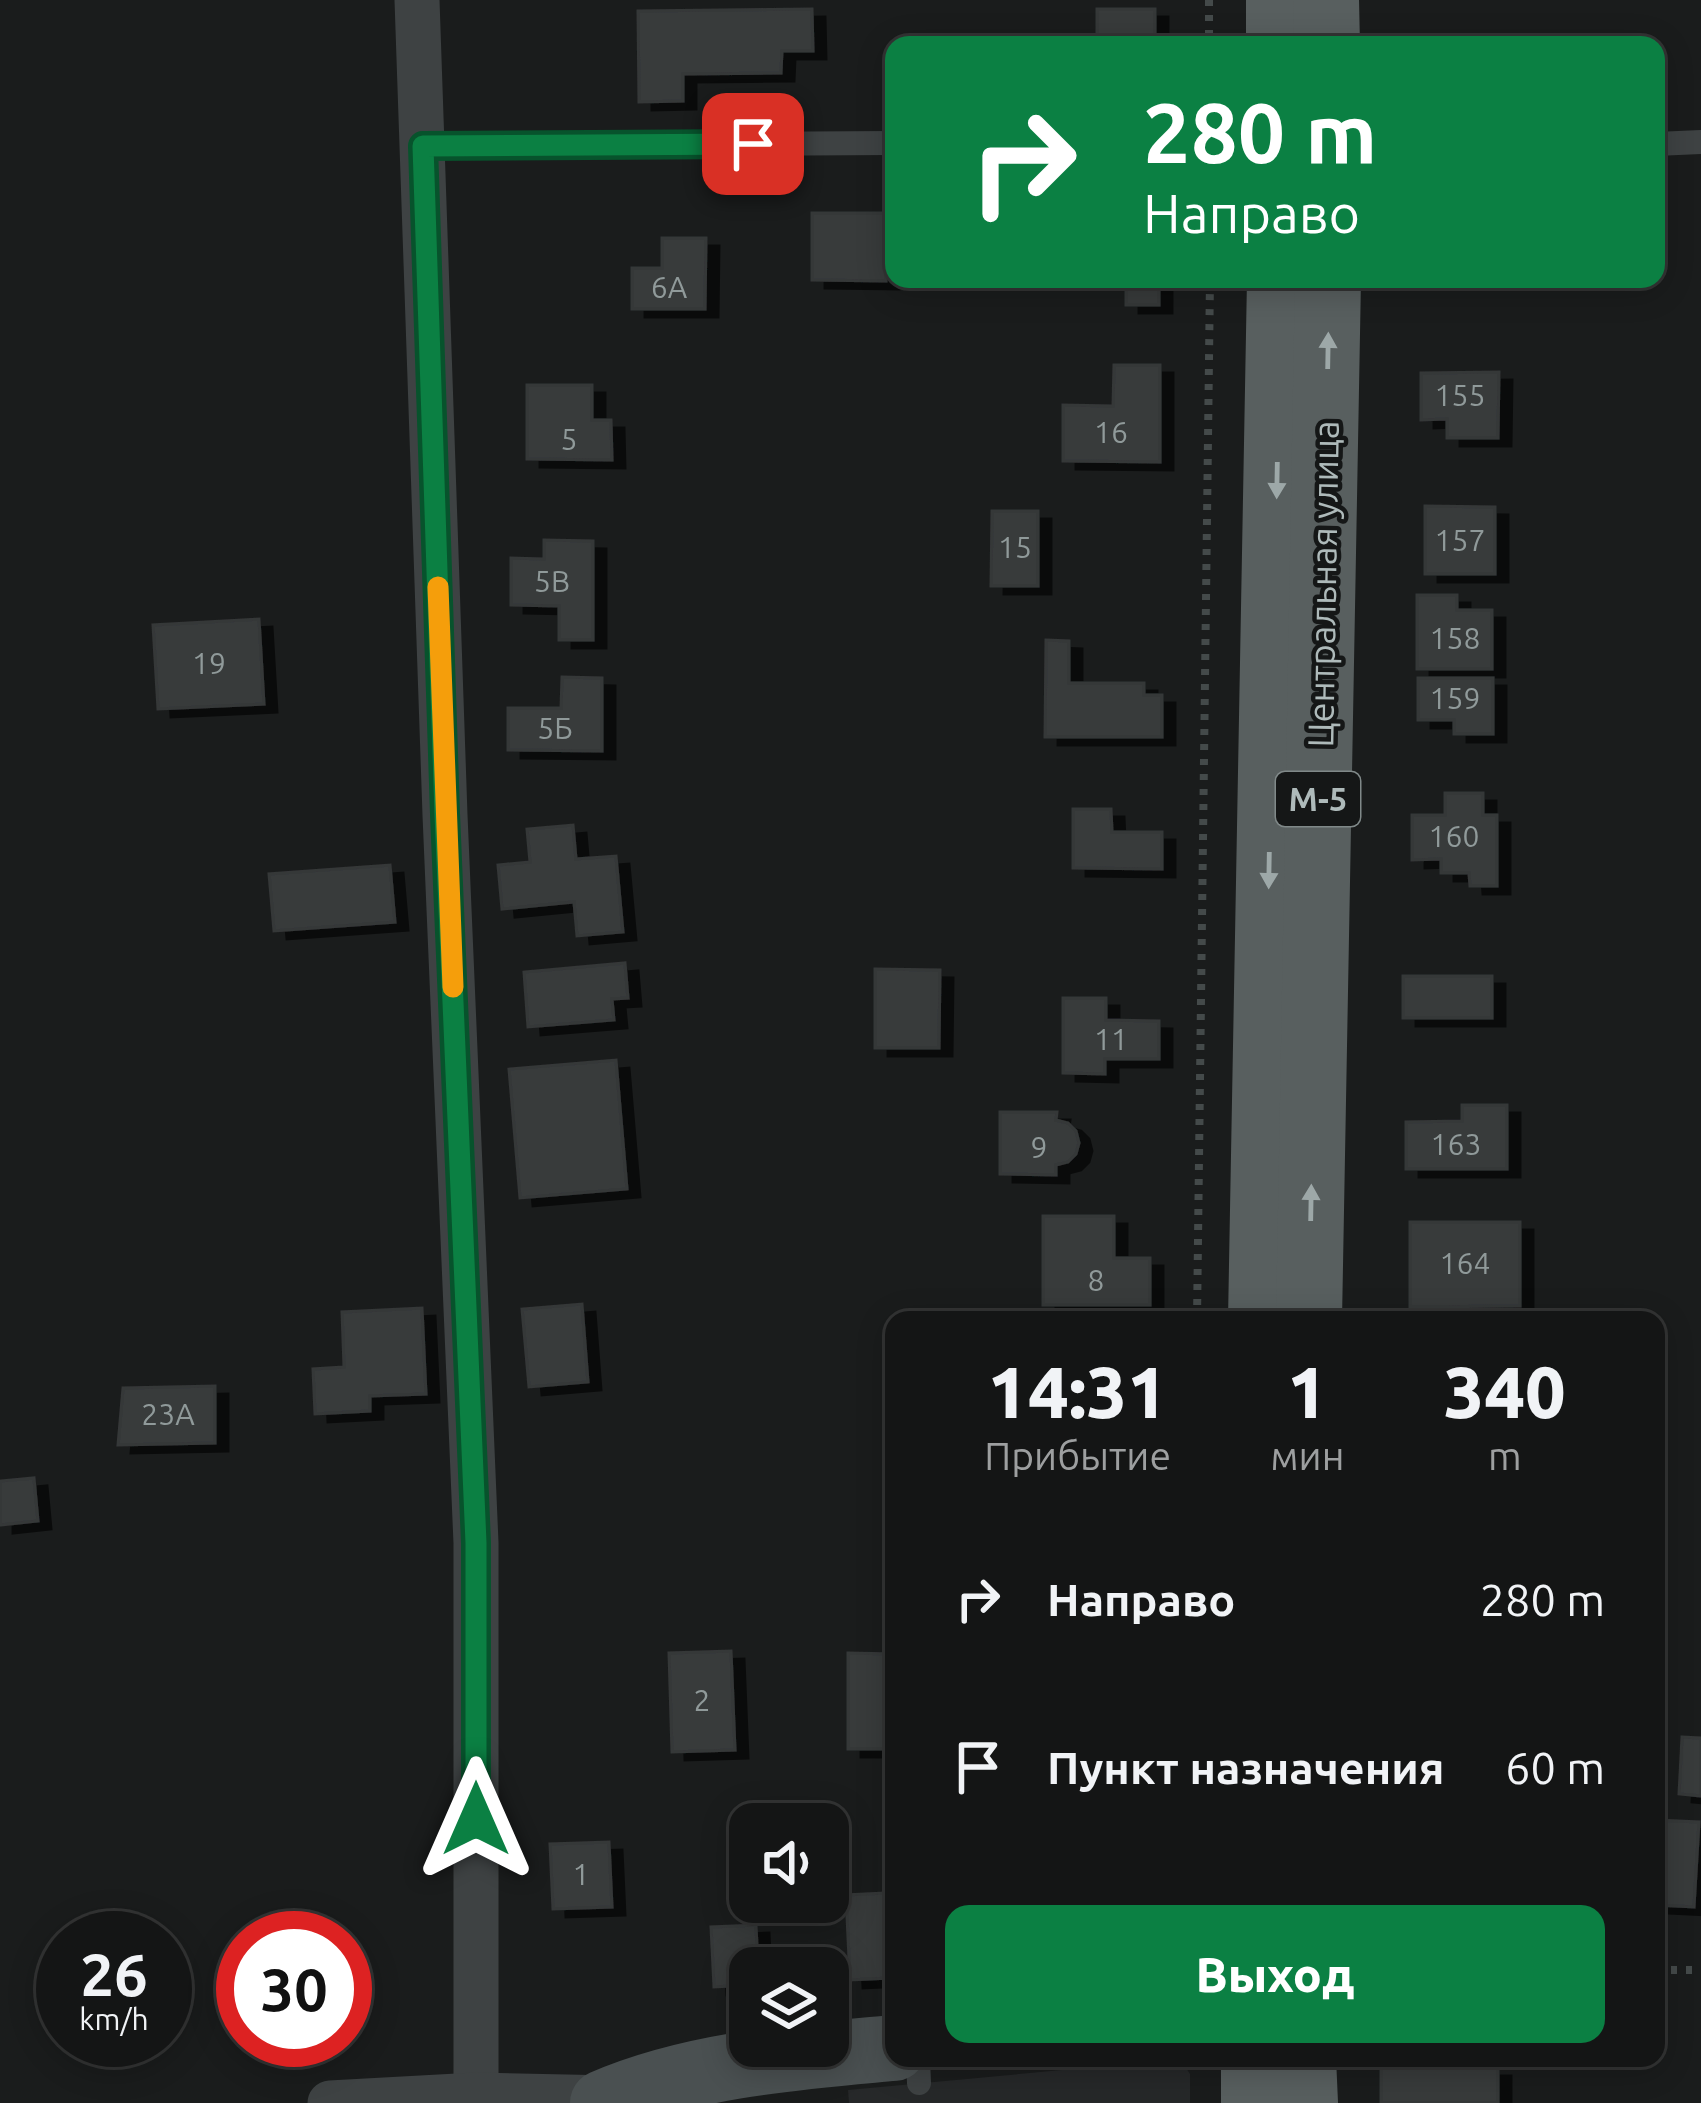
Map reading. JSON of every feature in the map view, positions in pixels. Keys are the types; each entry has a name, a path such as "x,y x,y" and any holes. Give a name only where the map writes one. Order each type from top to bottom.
{"main road":[{"path":"1279,0 1279,36"},
{"path":"1327,0 1327,36"},
{"name":"Центральная улица","path":"1261,1311 1280,288"},
{"name":"Центральная улица","path":"1309,1311 1328,288"},
{"path":"1254,2067 1254,2103"},
{"path":"1303,2067 1305,2103"}],"street":[{"path":"417,0 476,1543 476,2099"},
{"path":"330,2103 609,2100 676,2079 791,2058 885,2062"}],"lane":[{"path":"423,146 885,142"},
{"path":"1665,144 1701,142"}],"path":[{"path":"1209,0 1209,36"},
{"path":"1197,1311 1210,288"},
{"path":"1665,1970 1701,1970"}],"shaded area":[{"path":"1094,2067 1185,2067 1190,2074 1190,2103 849,2103 848,2090"}],"building":[{"path":"812,9 813,51 782,51 781,73 683,74 683,101 639,102 638,11"},
{"path":"1097,9 1155,9 1155,36 1097,36"},
{"path":"812,213 885,213 885,281 812,280"},
{"path":"662,238 706,238 705,309 632,309 632,268 662,268"},
{"path":"1126,288 1159,288 1159,305 1126,305"},
{"path":"1114,365 1160,365 1160,462 1063,461 1063,405 1113,406"},
{"path":"1499,372 1498,438 1447,438 1447,419 1421,420 1421,373"},
{"path":"527,385 592,385 592,420 611,420 612,460 527,459"},
{"path":"1425,506 1495,507 1495,574 1425,574"},
{"path":"992,511 1038,511 1038,586 991,586"},
{"path":"544,540 593,541 593,640 559,640 559,606 511,605 511,558 544,559"},
{"path":"1417,595 1457,595 1457,610 1492,610 1492,669 1417,669"},
{"path":"259,619 264,704 158,709 153,625"},
{"path":"1046,640 1069,641 1069,683 1144,683 1144,695 1162,695 1162,737 1045,737"},
{"path":"562,677 602,678 602,751 508,750 508,708 561,708"},
{"path":"1418,678 1493,678 1493,734 1454,734 1454,720 1418,720"},
{"path":"1445,793 1483,793 1483,815 1497,815 1497,886 1470,886 1469,873 1441,873 1441,859 1412,860 1412,815 1445,815"},
{"path":"1073,809 1111,809 1112,832 1162,832 1162,869 1073,868"},
{"path":"573,825 576,859 616,856 623,932 577,936 574,902 502,909 498,865 530,862 527,829"},
{"path":"390,865 395,922 274,931 269,874"},
{"path":"625,963 628,998 612,999 614,1020 528,1027 524,972"},
{"path":"875,969 940,970 939,1048 875,1048"},
{"path":"1403,976 1492,976 1492,1018 1403,1018"},
{"path":"1063,998 1106,998 1106,1020 1159,1021 1159,1059 1105,1059 1105,1074 1063,1073"},
{"path":"616,1060 627,1189 520,1198 509,1069"},
{"path":"1462,1105 1507,1105 1507,1169 1406,1169 1406,1122 1462,1121"},
{"path":"1000,1112 1057,1112 1056,1120 1076,1131 1076,1154 1056,1165 1056,1175 1000,1174"},
{"path":"1043,1216 1114,1216 1114,1258 1150,1258 1150,1305 1043,1305"},
{"path":"1410,1222 1520,1222 1520,1306 1410,1307"},
{"path":"582,1304 588,1382 529,1387 522,1309"},
{"path":"422,1308 426,1394 370,1396 370,1411 315,1414 313,1369 344,1367 342,1312"},
{"path":"215,1386 215,1443 118,1445 123,1388"},
{"path":"34,1478 38,1521 0,1525 0,1481"},
{"path":"731,1651 735,1750 672,1752 669,1653"},
{"path":"848,1653 885,1654 885,1749 848,1749"},
{"path":"1682,1737 1701,1738 1701,1796 1679,1794"},
{"path":"1665,1820 1699,1822 1694,1907 1665,1905"},
{"path":"609,1842 612,1907 553,1909 550,1844"},
{"path":"884,1893 885,1978 850,1980 849,1895"},
{"path":"756,1925 757,1947 729,1947 729,1986 714,1987 711,1927"},
{"path":"1381,2067 1498,2068 1498,2103 1381,2103"}],"slow traffic":[{"path":"438,587 453,987"}],"route":[{"path":"476,1819 476,1543 423,146 753,144"}]}
